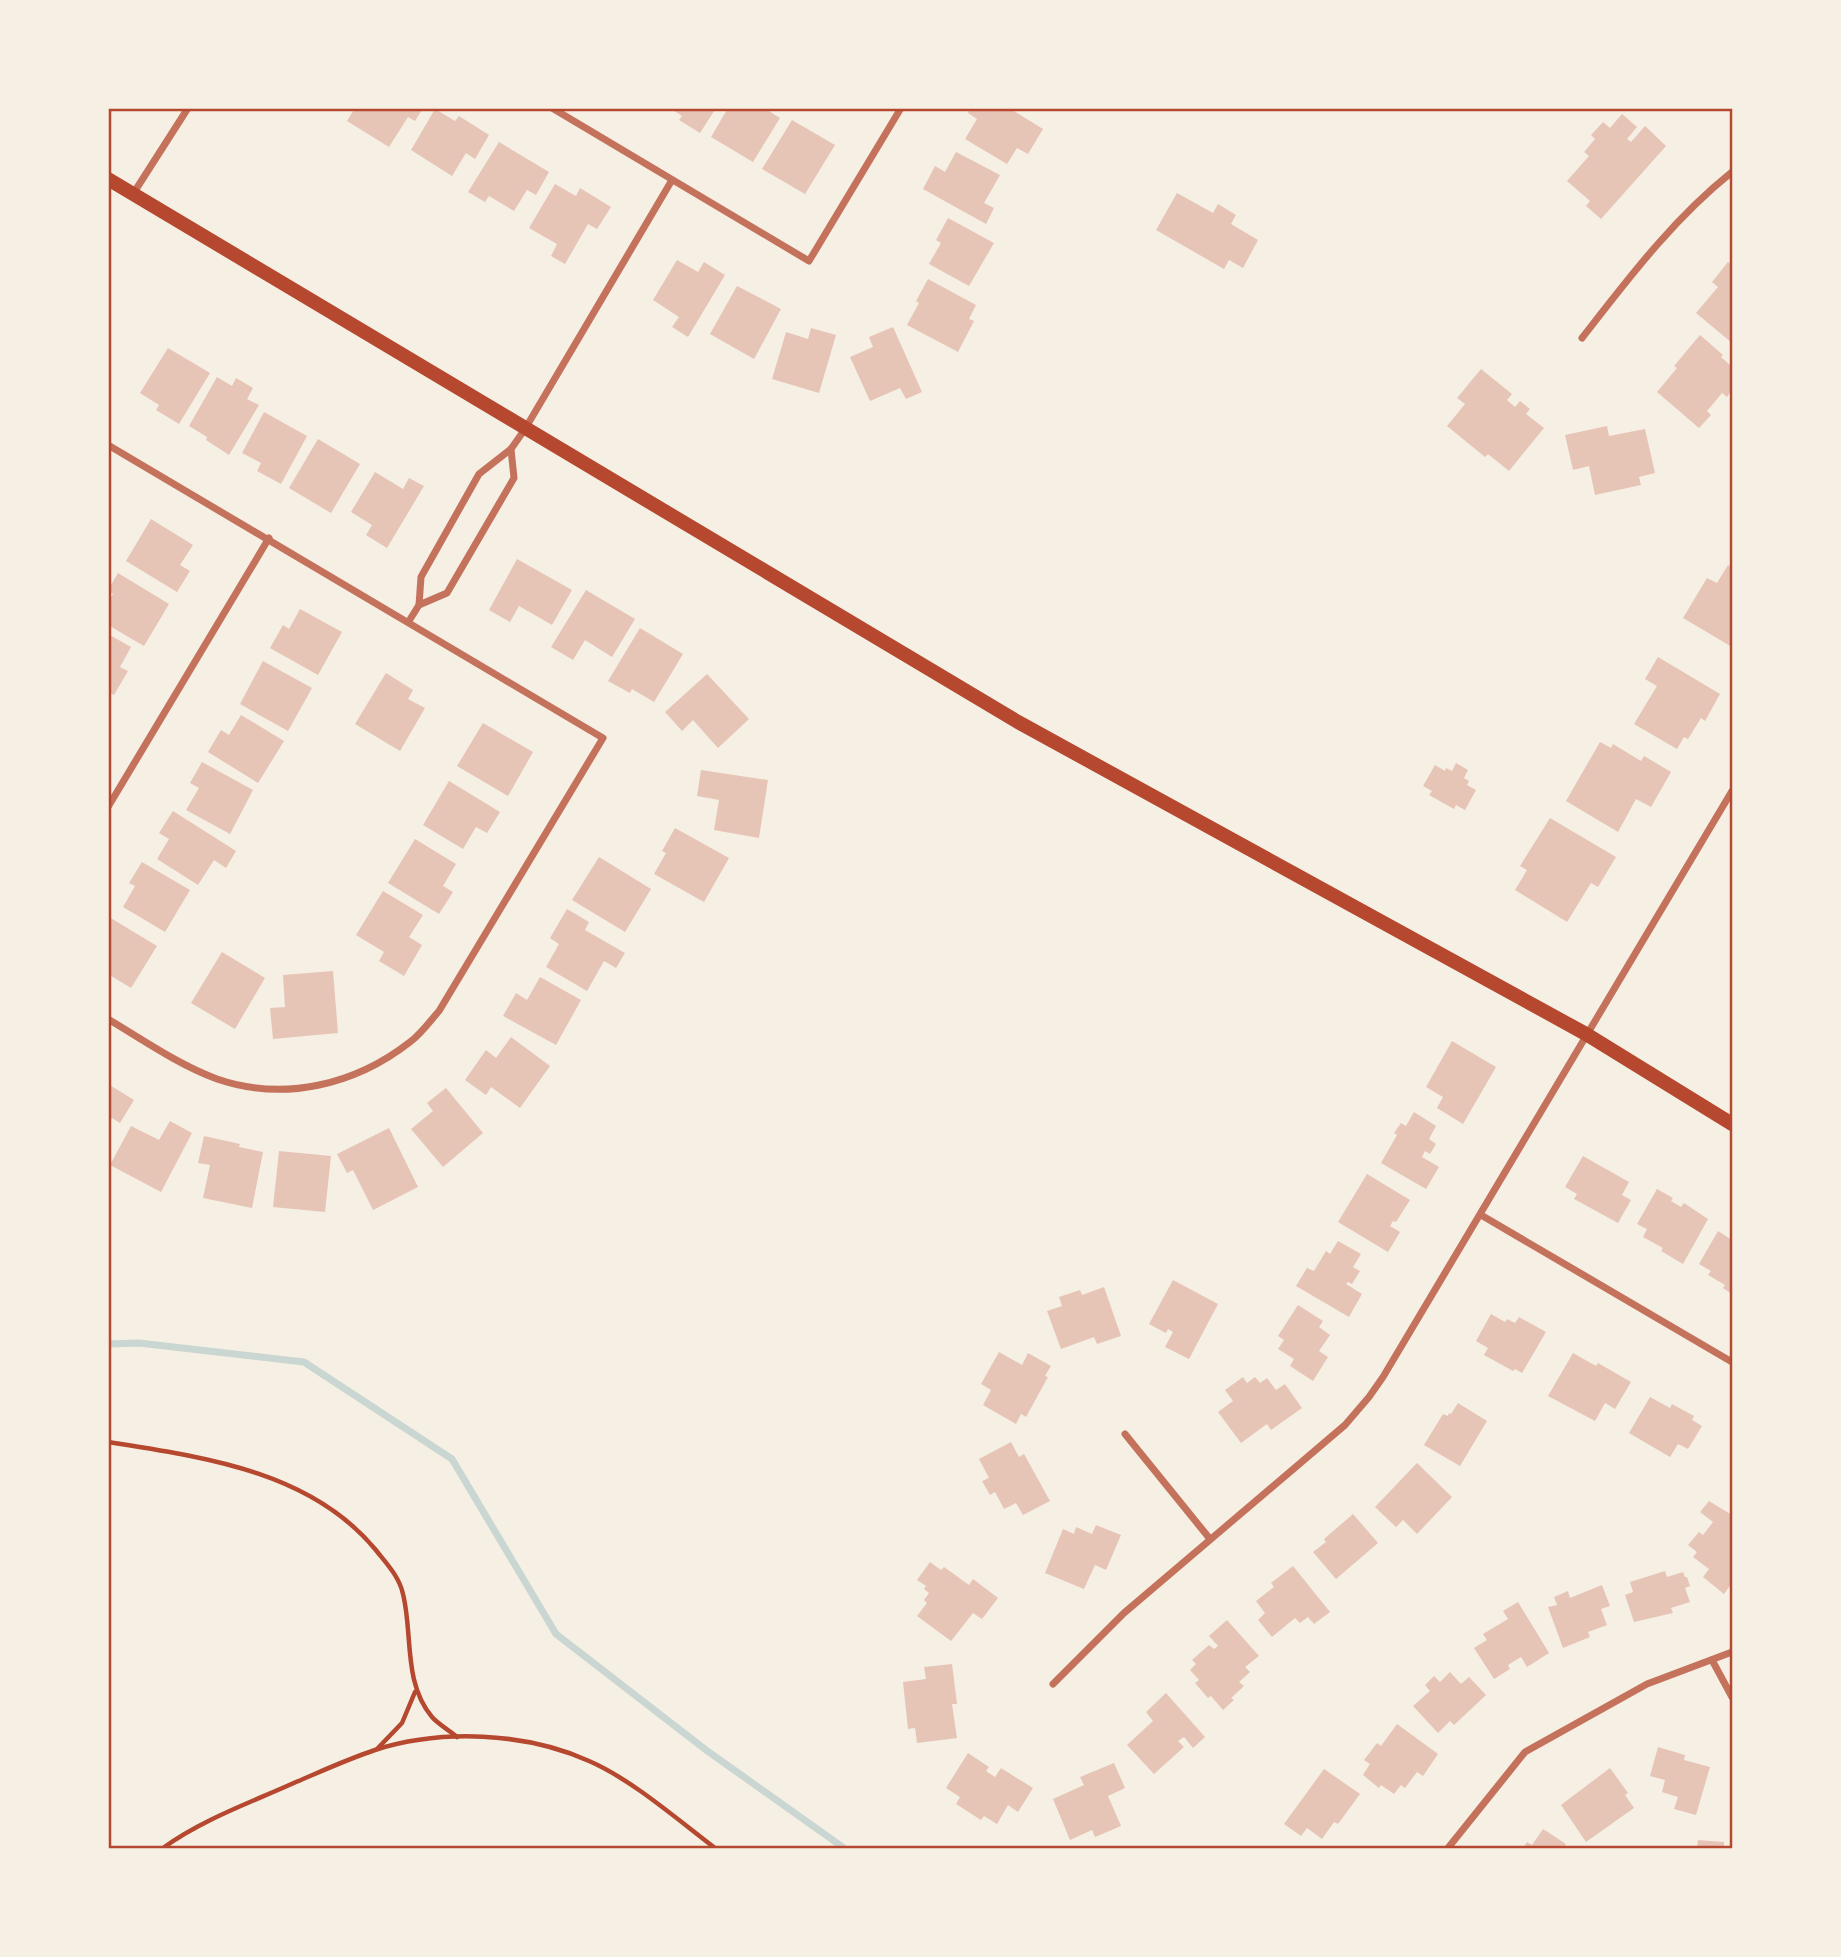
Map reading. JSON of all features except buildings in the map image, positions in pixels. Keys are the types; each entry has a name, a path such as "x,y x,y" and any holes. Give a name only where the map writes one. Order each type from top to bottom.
{"main road":[{"path":"108,179 1018,722 1586,1034 1732,1124"}],"street":[{"path":"133,194 188,108"},
{"path":"552,108 809,261 901,108"},
{"path":"1582,338 1670,229 1702,197 1732,173"},
{"path":"409,621 419,605 421,577 479,474 511,449 525,429 672,180"},
{"path":"108,445 603,738 439,1011 411,1041 378,1065 320,1086 279,1090 238,1085 199,1072 108,1019"},
{"path":"419,605 447,593 514,478 511,449"},
{"path":"108,807 269,538"},
{"path":"1053,1684 1124,1613 1345,1425 1369,1397 1586,1034 1689,868 1732,792"},
{"path":"1480,1215 1732,1362"},
{"path":"1125,1434 1210,1539"},
{"path":"1448,1849 1525,1752 1647,1684 1732,1652"},
{"path":"1712,1660 1732,1697"}],"path":[{"path":"108,1442 180,1454 275,1479 327,1505 367,1540 394,1572 406,1608 416,1691 432,1717 457,1737"},
{"path":"377,1749 402,1723 416,1691"},
{"path":"163,1849 223,1814 377,1749 457,1737 485,1736 541,1745 589,1761 631,1786 715,1849"}],"waterway":[{"path":"108,1344 139,1343 304,1362 452,1459 556,1634 706,1750 844,1848"}]}
